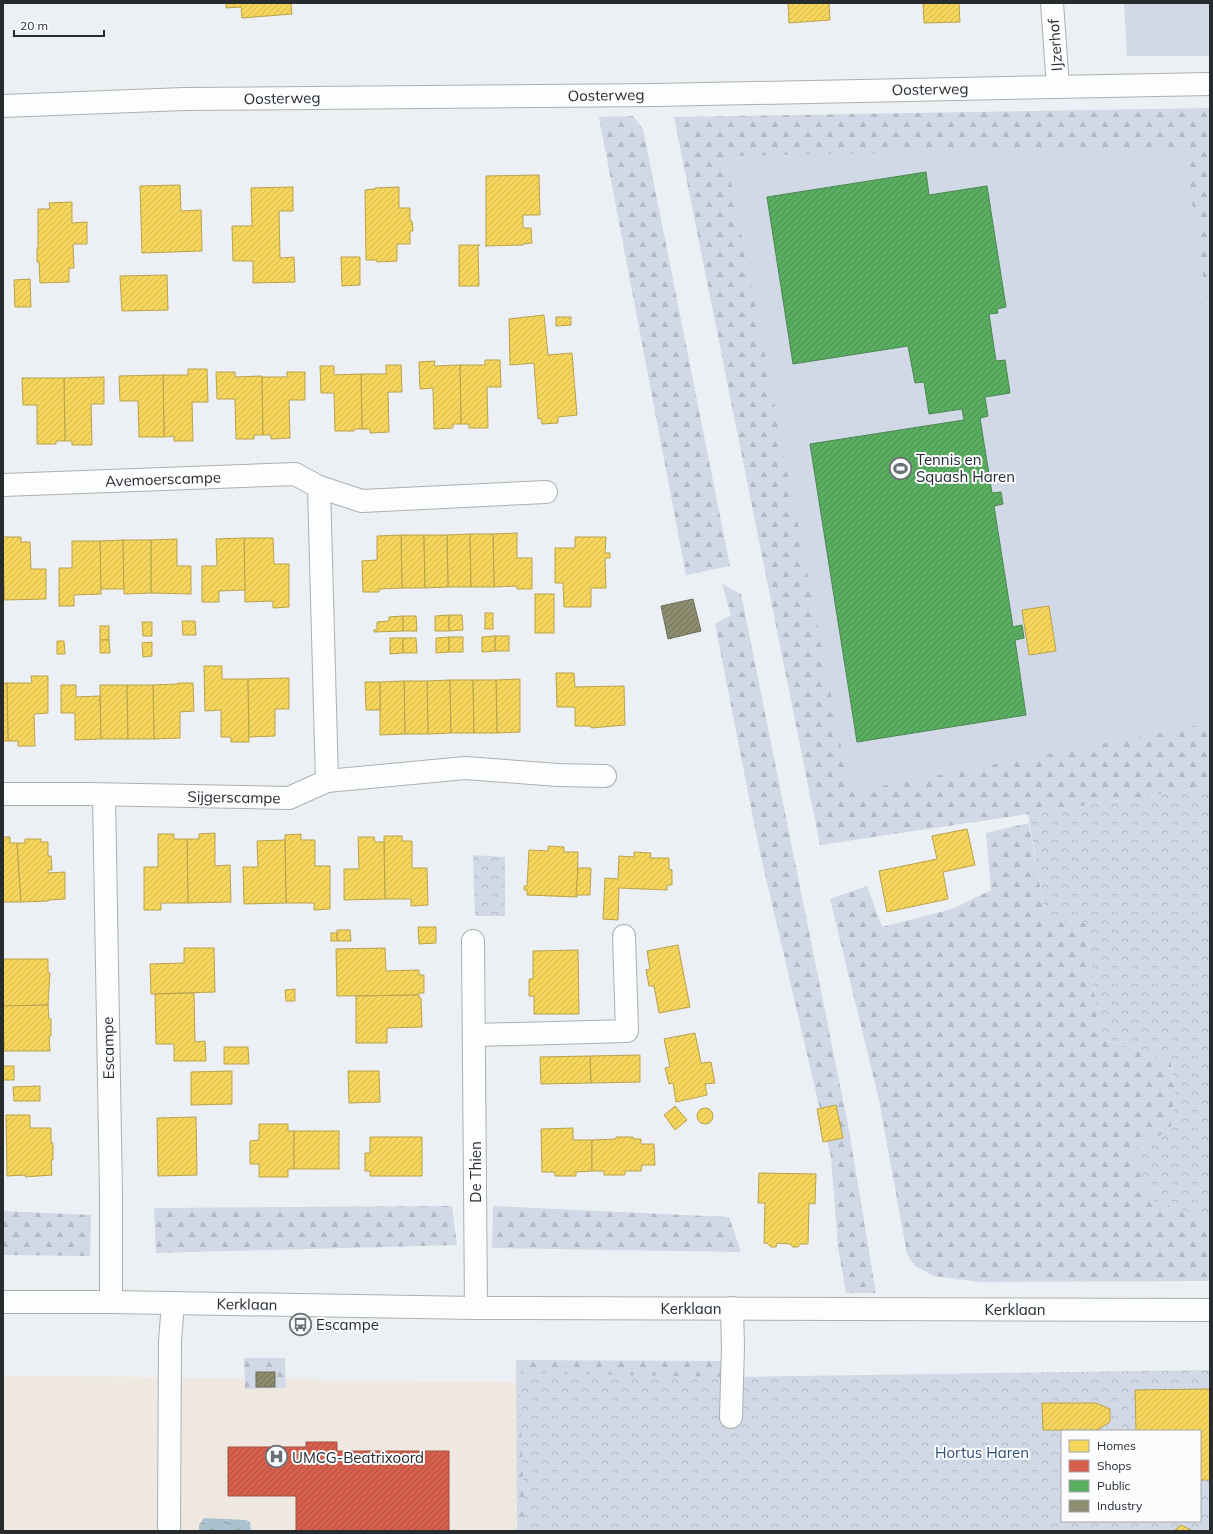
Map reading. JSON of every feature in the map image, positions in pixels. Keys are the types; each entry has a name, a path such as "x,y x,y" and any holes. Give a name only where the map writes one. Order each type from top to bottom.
{"street":[{"name":"IJzerhof","path":"1052,3 1058,87"},
{"name":"Oosterweg","path":"3,106 184,99 656,95 1210,84"},
{"name":"Avemoerscampe","path":"3,485 295,474 319,487 362,501 546,492"},
{"path":"319,487 327,781"},
{"name":"Sijgerscampe","path":"3,794 289,798 327,781 465,768 558,775 605,776"},
{"name":"Escampe","path":"104,795 111,1194 111,1302"},
{"path":"475,1035 627,1031 624,936"},
{"name":"De Thien","path":"473,941 475,1035 476,1308"},
{"name":"Kerklaan","path":"3,1302 111,1302 476,1308 1210,1310"},
{"path":"169,1531 170,1341 173,1303"},
{"path":"731,1417 733,1346 732,1308"}],"shaded area":[{"name":"UMCG-Beatrixoord","path":"3,1375 545,1383 555,1531 3,1531"}],"green space":[{"path":"1124,3 1210,3 1210,56 1127,56"},
{"path":"1210,108 1210,324 1184,147 726,156 850,792 1210,723 1210,787 820,845 674,117"},
{"path":"1210,113 1210,751 829,809 705,133"},
{"path":"633,116 643,129 730,566 686,575 599,117"},
{"path":"722,584 741,594 848,1125 876,1293 846,1293 838,1247 831,1157 759,848 715,624 731,615"},
{"path":"1210,787 1210,1223 1201,1218 1153,1200 1131,1151 1171,1129 1175,1093 1171,1062 1100,1037 1086,923 1046,920 1028,814"},
{"path":"1029,823 1046,920 1086,923 1100,1037 1171,1062 1175,1093 1171,1129 1201,1218 1210,1223 1210,1281 980,1282 934,1276 915,1266 907,1254 879,1100 830,899 867,886 882,927 952,909 991,890 986,833"},
{"path":"473,855 505,857 505,916 475,916"},
{"path":"452,1206 457,1245 156,1253 154,1208"},
{"path":"493,1206 729,1217 741,1252 492,1248"},
{"path":"3,1211 91,1215 90,1256 3,1255"},
{"path":"244,1358 285,1358 286,1388 245,1389"},
{"path":"516,1360 723,1361 723,1404 617,1531 513,1531 517,1529"},
{"name":"Hortus Haren","path":"1210,1370 1210,1531 525,1531 519,1373 735,1377"}],"water":[{"path":"204,1518 246,1520 250,1522 251,1531 199,1531 199,1525"}],"building: Homes":[{"path":"226,3 291,3 292,14 242,18 241,7 226,8"},
{"path":"788,3 829,3 830,20 789,23"},
{"path":"923,3 959,3 960,22 924,23"},
{"path":"539,175 540,215 523,215 523,228 531,228 532,243 523,245 485,246 486,176"},
{"path":"180,185 181,211 201,210 202,251 142,253 140,186"},
{"path":"293,187 293,211 279,211 280,258 294,257 295,282 253,283 253,261 233,261 232,226 252,226 251,188"},
{"path":"399,187 399,208 410,208 410,221 412,221 413,231 410,231 410,244 397,244 397,261 377,262 377,260 366,260 365,190"},
{"path":"72,202 72,223 87,222 87,244 73,244 74,268 69,268 69,282 40,283 39,262 37,262 38,209 50,209 49,203"},
{"path":"459,245 480,245 478,246 479,286 459,286"},
{"path":"341,257 360,257 360,285 342,286"},
{"path":"167,275 168,310 122,311 120,276"},
{"path":"30,279 31,307 15,307 14,280"},
{"path":"544,315 548,355 572,353 577,415 558,417 558,423 542,424 541,418 538,419 534,363 510,365 509,319"},
{"path":"556,317 571,317 571,325 556,326"},
{"path":"485,360 500,360 501,387 487,387 488,428 469,428 469,424 461,424 460,365 485,365"},
{"path":"435,361 434,366 460,365 461,424 453,424 453,428 434,429 433,388 420,389 419,362"},
{"path":"386,365 401,365 402,392 388,392 389,432 370,433 370,429 362,429 361,374 386,374"},
{"path":"320,366 334,366 334,375 361,374 362,429 354,429 354,431 335,431 334,393 321,393"},
{"path":"188,369 207,369 208,402 192,402 193,441 174,441 174,436 164,437 163,375 188,375"},
{"path":"216,372 235,372 235,377 262,376 263,435 254,435 254,439 236,439 235,399 217,399"},
{"path":"287,372 305,372 305,400 289,400 290,438 271,439 271,435 263,435 262,377 287,377"},
{"path":"163,375 164,437 139,437 138,401 120,401 119,376"},
{"path":"104,377 104,404 91,404 92,445 72,445 72,441 65,441 64,378"},
{"path":"22,378 64,378 65,441 56,441 56,444 37,444 37,405 23,405"},
{"path":"517,533 517,558 532,558 532,589 517,589 517,586 494,587 493,534"},
{"path":"470,534 471,587 448,587 447,535"},
{"path":"470,534 493,534 494,587 471,587"},
{"path":"401,535 424,535 425,588 402,588"},
{"path":"401,535 402,588 379,589 379,592 363,592 362,561 377,560 377,536"},
{"path":"424,535 447,535 448,587 425,588"},
{"path":"3,537 21,537 21,542 30,542 31,569 46,569 46,599 4,600"},
{"path":"575,537 606,537 605,553 610,553 610,558 605,558 606,588 591,588 591,607 564,607 563,583 555,583 555,548 575,548"},
{"path":"244,538 273,538 274,564 289,564 289,607 273,608 273,601 245,602"},
{"path":"244,538 245,590 219,591 219,602 202,602 202,566 217,566 216,539"},
{"path":"177,539 177,566 191,566 191,594 151,593 151,540"},
{"path":"123,540 124,589 100,589 100,541"},
{"path":"123,540 151,540 151,593 124,594"},
{"path":"72,541 100,541 101,594 74,595 74,606 59,606 59,568 72,568"},
{"path":"3,542 4,600 3,600"},
{"path":"535,594 554,594 554,633 535,633"},
{"path":"1049,606 1056,651 1029,655 1022,610"},
{"path":"485,613 493,613 493,629 485,629"},
{"path":"449,615 449,631 435,631 435,616"},
{"path":"449,615 462,615 463,630 449,631"},
{"path":"403,616 403,631 374,632 374,630 377,629 377,622 389,621 389,617"},
{"path":"403,616 416,616 417,631 403,631"},
{"path":"182,621 195,621 196,635 183,635"},
{"path":"142,622 152,622 152,636 143,636"},
{"path":"100,626 109,626 109,640 100,640"},
{"path":"495,636 509,636 509,651 495,651"},
{"path":"495,636 495,651 482,652 482,637"},
{"path":"449,637 449,652 436,653 436,638"},
{"path":"449,637 463,637 463,652 449,652"},
{"path":"390,638 403,638 403,653 390,654"},
{"path":"403,638 416,638 417,653 403,653"},
{"path":"100,640 109,640 110,653 100,653"},
{"path":"57,641 64,641 65,654 57,654"},
{"path":"152,642 152,656 143,657 142,643"},
{"path":"204,666 222,666 222,679 248,679 249,742 231,742 231,737 221,737 221,710 205,711"},
{"path":"556,673 574,673 575,687 624,686 625,725 591,728 591,726 575,726 575,707 557,707"},
{"path":"31,676 48,676 48,713 34,714 35,746 18,746 18,741 8,741 7,683 32,683"},
{"path":"289,678 289,709 275,709 275,736 249,737 248,679"},
{"path":"520,679 520,732 497,733 496,680"},
{"path":"450,680 451,733 428,734 427,681"},
{"path":"450,680 473,680 474,733 451,733"},
{"path":"473,680 496,680 497,733 474,733"},
{"path":"404,681 427,681 428,734 405,734"},
{"path":"404,681 405,734 380,735 380,682"},
{"path":"365,682 380,682 380,710 366,710"},
{"path":"3,683 7,683 8,741 3,741"},
{"path":"193,683 194,711 180,712 180,738 154,739 153,685"},
{"path":"61,685 76,685 76,697 100,696 101,739 75,740 75,713 61,713"},
{"path":"100,685 127,685 128,739 101,739"},
{"path":"127,685 153,685 154,739 128,739"},
{"path":"967,829 975,865 943,872 948,899 887,912 879,871 937,859 932,836"},
{"path":"215,833 215,866 230,865 231,902 188,903 187,839 199,839 199,834"},
{"path":"158,834 174,834 174,839 187,839 188,903 161,903 161,910 144,910 144,867 158,867"},
{"path":"301,834 301,840 315,840 315,866 330,866 330,909 314,910 314,903 286,903 285,835"},
{"path":"384,836 402,836 402,841 412,841 412,868 427,868 428,905 411,906 411,899 385,899"},
{"path":"3,837 10,837 10,843 17,843 21,902 3,902"},
{"path":"358,837 374,837 375,842 384,842 385,899 344,900 344,869 359,869"},
{"path":"25,839 41,839 41,842 48,842 48,856 51,856 52,870 48,870 48,873 65,872 65,899 21,902 17,843 25,843"},
{"path":"285,840 286,903 244,904 243,867 258,867 257,841"},
{"path":"548,846 564,847 564,852 578,852 577,897 527,895 527,890 524,890 524,886 527,886 529,850 548,851"},
{"path":"634,852 651,853 650,858 669,858 669,869 672,870 672,885 667,885 667,890 619,888 618,920 603,919 605,878 618,879 619,856 634,857"},
{"path":"578,868 591,868 590,895 576,895"},
{"path":"418,927 436,927 436,943 419,944"},
{"path":"337,930 350,930 351,941 337,941"},
{"path":"331,933 337,933 337,941 331,941"},
{"path":"678,945 690,1007 659,1013 654,986 649,986 646,970 650,969 647,951"},
{"path":"184,948 214,948 215,992 151,994 150,964 184,963"},
{"path":"385,948 386,971 419,970 419,975 424,975 424,993 419,993 419,995 337,996 336,949"},
{"path":"578,950 579,1014 534,1014 534,996 529,996 529,979 533,979 533,951"},
{"path":"3,959 48,959 48,973 50,973 48,1005 3,1006"},
{"path":"295,989 295,1001 286,1001 285,990"},
{"path":"194,993 195,1042 205,1041 206,1061 174,1061 174,1044 156,1044 155,994"},
{"path":"419,995 419,998 421,998 422,1027 387,1028 387,1043 356,1043 356,996"},
{"path":"48,1005 49,1019 51,1019 51,1036 49,1036 50,1051 4,1051 3,1006"},
{"path":"695,1033 701,1063 711,1062 715,1083 705,1084 707,1095 676,1102 673,1083 669,1084 665,1068 670,1067 664,1039"},
{"path":"224,1047 248,1047 249,1064 224,1064"},
{"path":"640,1055 640,1082 591,1083 590,1056"},
{"path":"590,1056 591,1083 541,1084 540,1057"},
{"path":"3,1066 14,1066 14,1080 3,1080"},
{"path":"232,1071 232,1104 191,1105 191,1072"},
{"path":"348,1071 379,1071 380,1102 349,1103"},
{"path":"40,1086 40,1101 14,1101 13,1087"},
{"path":"836,1105 843,1138 823,1142 817,1109"},
{"path":"675,1106 687,1120 675,1130 664,1115"},
{"path":"705,1108 711,1110 713,1116 711,1122 705,1124 699,1122 697,1116 699,1110"},
{"path":"6,1115 30,1115 30,1128 51,1128 51,1143 53,1143 53,1160 51,1160 52,1175 25,1177 26,1175 7,1176"},
{"path":"196,1117 197,1175 158,1176 157,1118"},
{"path":"259,1124 288,1124 288,1131 294,1131 294,1169 288,1169 288,1177 259,1177 259,1164 250,1164 250,1141 259,1140"},
{"path":"573,1128 573,1140 592,1140 592,1171 576,1172 576,1176 555,1176 555,1172 542,1172 541,1129"},
{"path":"294,1131 339,1131 339,1169 294,1169"},
{"path":"370,1137 422,1137 422,1176 370,1176 370,1171 365,1171 365,1153 370,1153"},
{"path":"616,1137 633,1137 633,1139 641,1139 641,1144 654,1144 655,1165 642,1165 641,1171 625,1171 625,1175 604,1175 604,1171 592,1171 592,1140 616,1139"},
{"path":"759,1173 816,1174 815,1204 809,1203 808,1244 800,1244 798,1247 793,1247 790,1244 777,1243 776,1247 771,1247 767,1243 764,1243 765,1203 758,1203"},
{"path":"1210,1389 1210,1480 1201,1480 1201,1430 1136,1430 1135,1390"},
{"path":"1042,1403 1096,1403 1110,1409 1110,1422 1097,1430 1043,1430"},
{"path":"1181,1525 1193,1531 1174,1531"}],"building: Shops":[{"path":"306,1442 337,1442 337,1451 449,1451 449,1531 296,1531 296,1496 228,1496 228,1447 306,1447"}],"building: Public":[{"name":"Tennis en Squash Haren","path":"926,172 929,195 987,186 1006,307 997,309 998,313 989,314 996,361 1005,360 1010,393 985,397 988,416 980,418 992,493 1001,492 1003,504 994,506 1013,627 1022,625 1024,638 1015,640 1026,715 857,742 810,444 964,420 962,409 929,414 924,382 915,383 908,346 793,364 767,197"}],"building: Industry":[{"path":"693,599 701,631 668,639 661,606"},
{"path":"256,1372 275,1372 275,1387 256,1387"}],"place":[{"name":"Tennis en Squash Haren","path":"901,468"},
{"name":"Escampe","path":"300,1324"},
{"name":"UMCG-Beatrixoord","path":"276,1457"}]}
